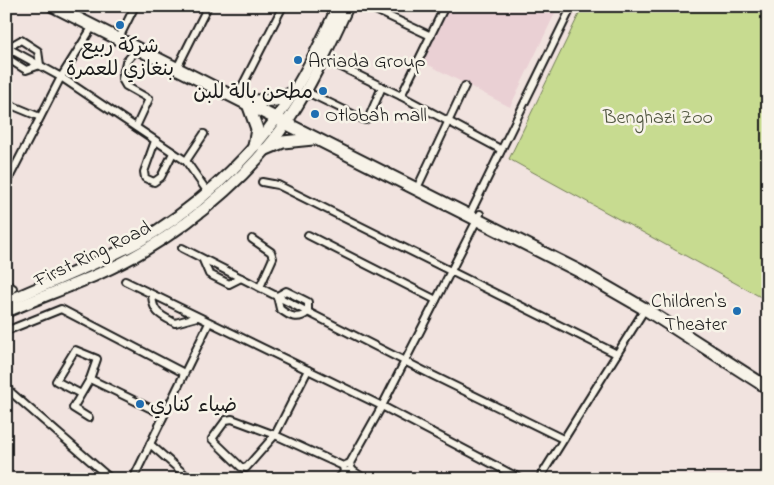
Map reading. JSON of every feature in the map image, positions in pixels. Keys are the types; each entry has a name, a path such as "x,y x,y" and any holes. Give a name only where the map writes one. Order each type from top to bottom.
{"highway":[{"path":"53,6 137,49 419,184 645,309 768,388"},
{"path":"66,6 238,94 251,103 270,102 292,93"},
{"path":"251,103 259,148 289,140 315,139"},
{"path":"282,119 315,139 474,215 624,290 768,380"}],"main road":[{"name":"First Ring Road","path":"282,119 292,93 338,6"},
{"name":"First Ring Road","path":"6,312 118,264 145,250 193,218 224,190 305,91 348,6"},
{"name":"First Ring Road","path":"6,302 138,242 207,192 259,148"}],"street":[{"path":"121,34 135,6"},
{"path":"179,64 208,6"},
{"path":"238,94 283,6"},
{"path":"367,6 431,36"},
{"path":"401,96 446,6"},
{"path":"338,479 347,468 382,406 451,272 500,149 572,6"},
{"path":"6,184 61,77 93,26"},
{"path":"7,48 21,40 35,47 38,51 40,65"},
{"path":"7,48 10,60 22,69 30,69 40,65"},
{"path":"7,48 61,77 186,161 207,192"},
{"path":"136,127 149,99 126,86 122,79 126,62 137,49"},
{"path":"323,58 401,96 448,123 500,149"},
{"path":"419,184 465,86"},
{"path":"305,91 364,120 370,117 382,87"},
{"path":"6,103 40,117"},
{"path":"186,161 204,134"},
{"path":"155,141 144,172 145,178 154,182 159,180 173,153"},
{"path":"6,164 14,168"},
{"path":"262,182 278,185 616,354"},
{"path":"308,235 436,300"},
{"path":"252,239 271,252 273,258 260,287"},
{"path":"182,248 563,439"},
{"path":"203,260 209,274 229,284 241,278"},
{"path":"125,281 382,406 521,479"},
{"path":"6,284 13,288 6,297"},
{"path":"277,296 286,291 297,295 308,302 308,312"},
{"path":"152,295 153,306 158,314 175,323 196,317"},
{"path":"277,296 280,309 290,316 297,318 308,312"},
{"path":"6,331 61,309 184,373"},
{"path":"539,479 645,309"},
{"path":"133,479 209,323"},
{"path":"81,394 56,381 74,351 97,358 90,379 74,409 88,418"},
{"path":"308,370 275,435 244,469 212,439 226,420 230,418 275,435 347,468 365,479"},
{"path":"90,379 164,415"},
{"path":"8,392 111,479"},
{"path":"150,444 190,479"}],"shaded area":[{"path":"448,6 551,6 557,9 510,107 421,61"}],"green space":[{"name":"Benghazi Zoo","path":"583,6 768,6 768,301 509,159"}],"place":[{"name":"شركة ربيع بنغازي للعمرة","path":"120,25"},
{"name":"Arriada Group","path":"298,60"},
{"name":"مطحن بالة للبن","path":"323,91"},
{"name":"Otlobah mall","path":"315,114"},
{"name":"Children's Theater","path":"737,311"},
{"name":"ضياء كناري","path":"140,404"}]}
